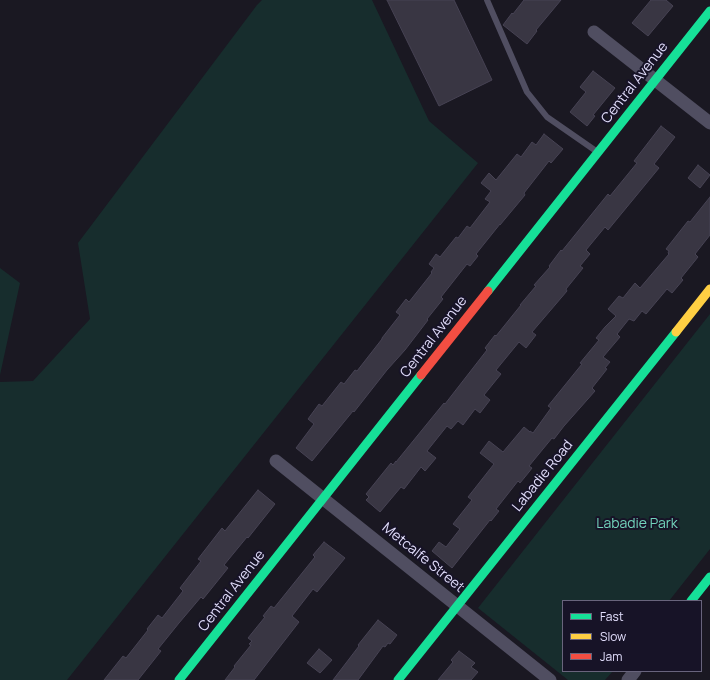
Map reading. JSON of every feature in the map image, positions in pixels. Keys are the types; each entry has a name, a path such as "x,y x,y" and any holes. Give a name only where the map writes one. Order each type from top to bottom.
{"street":[{"name":"Central Avenue","path":"179,680 710,11"},
{"path":"594,32 710,123"},
{"name":"Labadie Road","path":"398,680 710,289"},
{"name":"Metcalfe Street","path":"276,461 550,680"},
{"path":"692,600 710,578"},
{"path":"628,680 635,672"}],"lane":[{"path":"487,0 527,92 547,117 598,152"}],"green space":[{"path":"262,0 372,0 429,121 478,163 67,680 0,680 0,382 33,381 90,319 78,243"},
{"path":"0,268 20,283 0,375"},
{"name":"Labadie Park","path":"710,314 710,549 670,600 562,600 562,672 612,672 605,680 568,680 478,608"}],"building":[{"path":"387,0 454,0 492,80 439,106"},
{"path":"524,0 561,0 536,30 537,31 527,44 503,25"},
{"path":"651,0 666,0 673,6 648,36 632,23"},
{"path":"593,71 615,88 593,115 595,116 587,126 570,112 586,92 580,87"},
{"path":"661,126 675,137 654,164 659,168 608,230 605,227 586,250 590,254 580,266 583,268 566,289 567,291 532,332 536,335 526,348 519,342 496,370 501,374 484,395 490,400 480,413 475,409 463,425 458,421 451,429 447,426 427,451 436,458 425,471 421,467 404,489 401,487 380,512 366,500 369,497 366,494 391,463 393,465 396,462 444,403 445,404 487,350 485,348 536,286 534,285 550,267 549,266 561,250 562,251 608,194 610,196 637,163 634,161"},
{"path":"544,134 563,149 551,163 549,161 524,193 525,195 476,254 478,256 470,266 467,264 441,297 443,299 405,350 312,461 296,448 314,424 308,419 319,404 322,406 341,382 344,384 355,370 357,371 382,339 400,315 396,312 406,299 409,302 432,273 431,272 434,268 429,264 436,254 440,257 467,226 470,228 490,202 485,199 491,191 481,183 489,173 496,180 517,154 521,157 532,142 536,145"},
{"path":"698,165 710,175 700,188 688,178"},
{"path":"710,197 710,235 695,254 698,257 681,278 683,280 672,293 667,289 646,314 642,311 634,321 629,319 617,334 620,337 603,357 610,362 605,368 607,369 592,388 595,391 554,439 552,438 529,466 532,468 529,472 520,483 518,481 496,509 499,511 491,521 490,520 452,568 432,551 439,542 446,547 460,529 453,524 472,500 468,497 494,464 480,453 489,441 503,452 524,427 533,433 551,408 548,406 582,364 580,363 599,340 596,338 616,316 608,309 619,296 623,298 635,283 640,288 669,254 669,251 666,249 688,221 690,222"},
{"path":"258,490 275,504 224,565 228,568 203,599 201,597 158,649 161,651 138,680 104,680 123,656 126,658 158,615 162,618 183,591 180,588 201,561 198,559 222,528 225,531"},
{"path":"324,542 345,558 317,592 313,589 292,616 299,622 254,680 225,680 251,645 249,644 252,641 248,638 265,617 263,616 271,606 274,608 315,557 313,555"},
{"path":"378,620 397,635 390,644 388,643 385,647 383,646 358,680 333,680 359,646 358,645"},
{"path":"319,649 332,660 320,673 307,663"},
{"path":"459,651 475,663 471,667 478,672 471,680 438,680 453,662 451,660"}],"traffic: fast":[{"path":"488,291 710,11"},
{"path":"398,680 676,332"},
{"path":"179,680 421,375"},
{"path":"692,600 710,577"}],"traffic: slow":[{"path":"676,332 710,289"}],"traffic: jam":[{"path":"421,375 488,291"}]}
